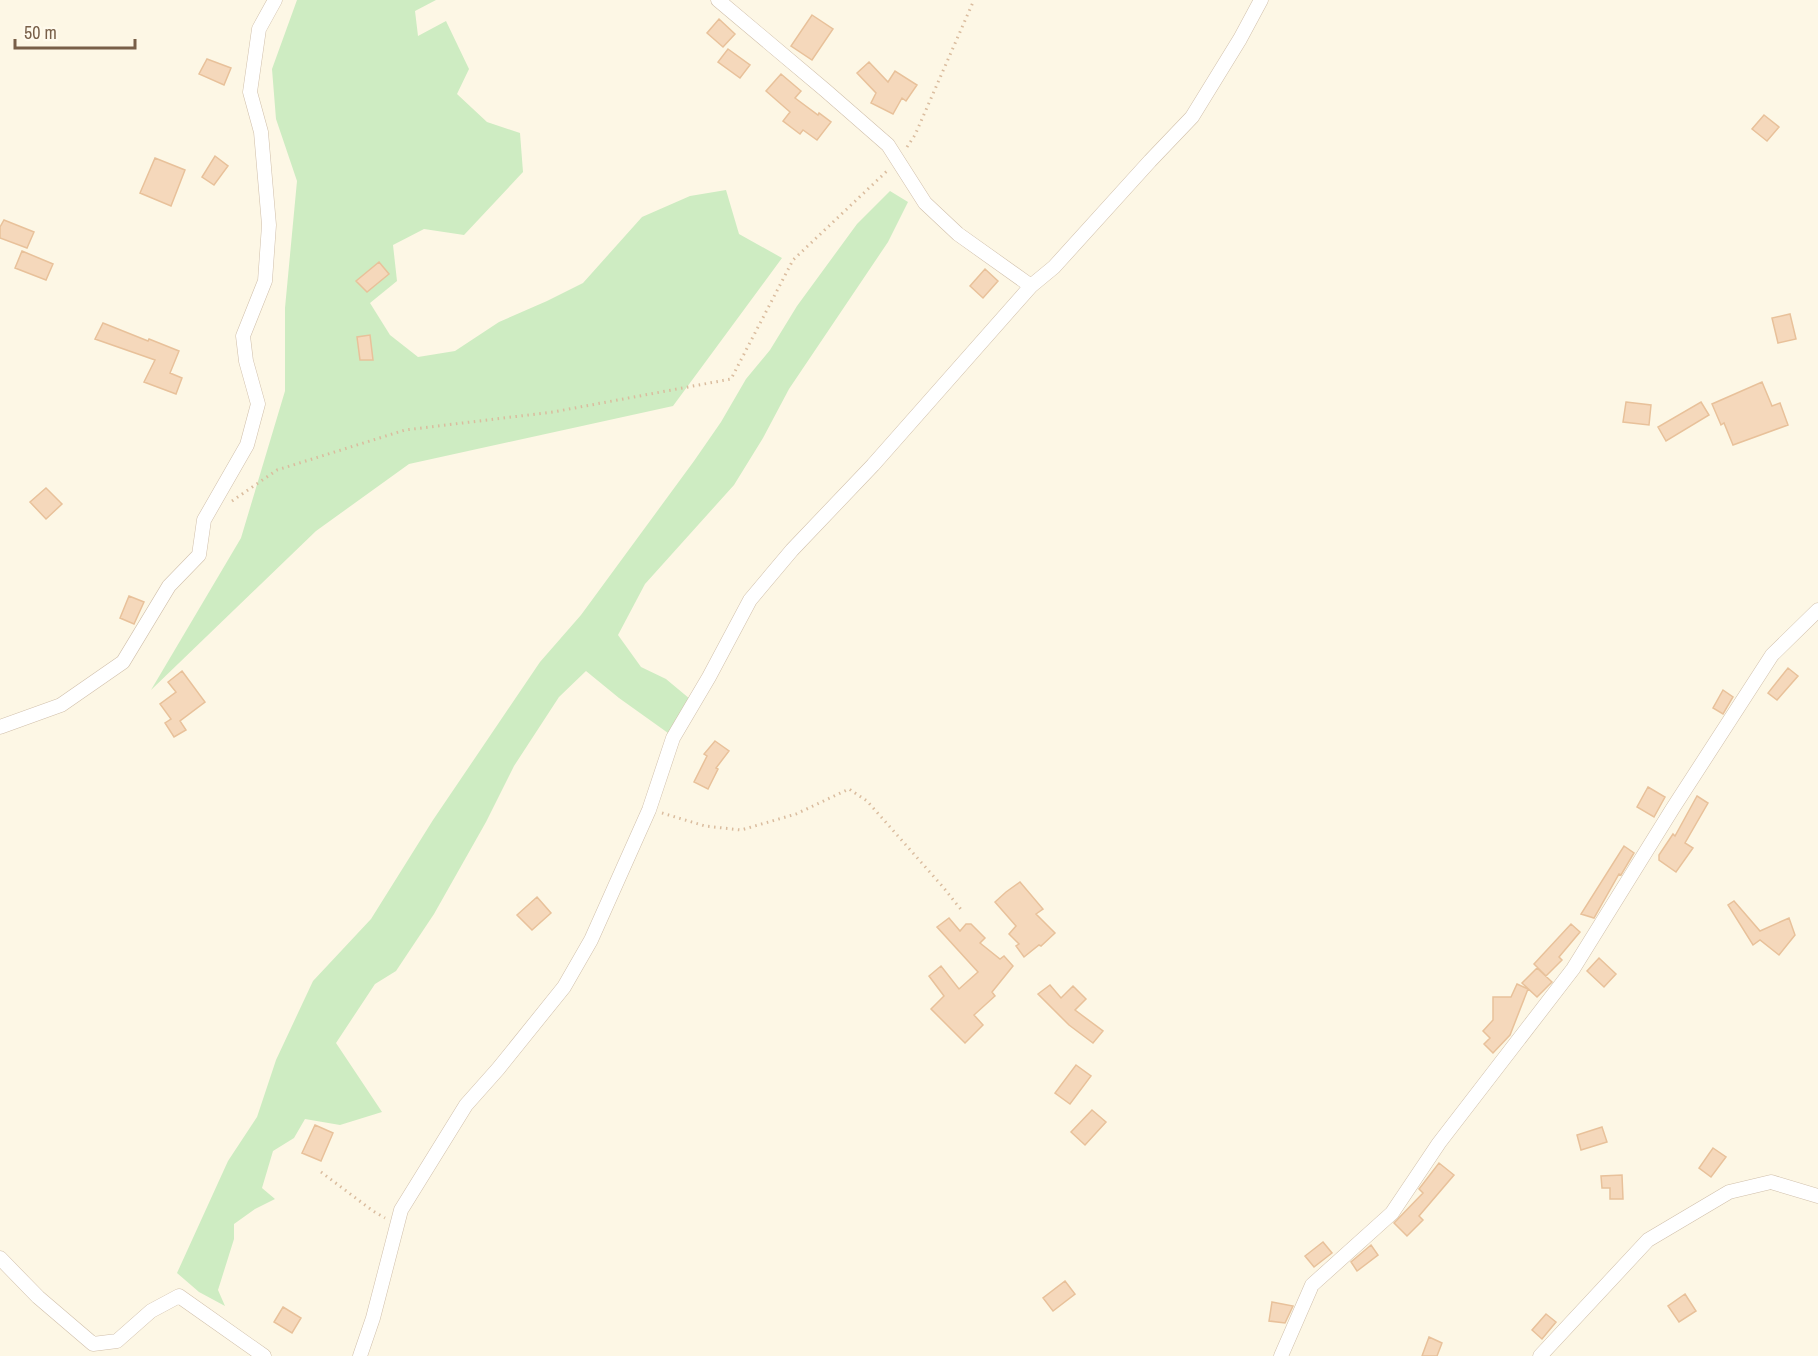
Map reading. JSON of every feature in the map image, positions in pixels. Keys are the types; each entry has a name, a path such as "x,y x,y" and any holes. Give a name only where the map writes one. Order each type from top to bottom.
{"street":[{"path":"0,727 61,705 123,662 170,586 199,555 204,520 247,445 258,405 246,361 243,336 265,281 269,225 261,132 250,92 260,29 275,0"},
{"path":"718,0 888,145 924,203 958,234 1031,286"},
{"path":"360,1356 373,1318 401,1210 466,1105 564,987 591,940 649,810 673,738 750,600 792,550 873,465 1031,286 1054,267 1192,117 1261,0"},
{"path":"1281,1356 1312,1285 1392,1213 1439,1143 1574,969 1673,808 1772,655 1818,610"},
{"path":"1540,1356 1648,1240 1729,1192 1771,1182 1818,1196"},
{"path":"0,1258 89,1350 117,1341 151,1311 179,1296 264,1356"}],"path":[{"path":"231,502 277,470 405,430 553,412 730,379 793,260 898,161 915,135 974,0"},
{"path":"649,810 705,826 741,830 796,814 849,789 867,801 944,887 963,912"},
{"path":"321,1172 373,1211 398,1224"}],"green space":[{"path":"297,0 436,0 415,11 418,36 446,21 469,69 457,94 487,122 520,133 523,172 464,235 424,229 393,245 397,281 370,303 390,335 418,357 455,351 499,322 583,283 642,217 690,196 726,190 739,234 782,258 673,406 409,464 316,531 151,690 241,538 285,391 285,308 297,181 276,119 272,69"},
{"path":"890,191 908,202 888,242 789,389 734,485 645,584 618,635 641,667 666,679 690,699 668,733 586,671 559,697 514,766 486,822 434,914 396,971 375,984 336,1043 382,1112 340,1125 305,1119 294,1138 273,1151 262,1188 275,1199 255,1209 234,1224 234,1239 218,1290 225,1306 199,1292 177,1273 228,1161 257,1117 276,1060 313,981 371,919 433,820 540,662 581,615 694,461 721,422 746,379 770,350 797,306 857,224"}],"building":[{"path":"812,15 833,29 812,60 791,46"},
{"path":"719,19 735,34 723,47 707,33"},
{"path":"728,49 750,65 740,78 718,62"},
{"path":"207,59 231,68 224,85 199,74"},
{"path":"869,62 888,82 895,71 917,85 906,101 902,98 893,114 871,103 876,93 857,73"},
{"path":"781,74 801,91 795,98 831,122 817,140 803,130 800,134 783,121 790,112 766,91"},
{"path":"1764,115 1779,127 1767,141 1752,129"},
{"path":"215,156 228,166 214,185 202,177"},
{"path":"155,158 185,170 171,206 140,193"},
{"path":"4,220 34,232 27,248 0,238 0,227"},
{"path":"22,251 53,264 46,280 15,268"},
{"path":"379,262 389,274 367,292 356,281"},
{"path":"985,269 998,281 983,298 970,286"},
{"path":"1790,314 1796,339 1778,343 1772,318"},
{"path":"103,323 179,351 170,373 182,378 176,394 144,382 155,360 95,339"},
{"path":"370,335 373,360 360,360 357,337"},
{"path":"1762,382 1772,406 1780,403 1788,425 1733,445 1724,423 1721,425 1712,404"},
{"path":"1626,402 1651,405 1649,425 1623,422"},
{"path":"1701,402 1709,415 1666,441 1658,427"},
{"path":"46,488 62,504 46,519 30,502"},
{"path":"129,596 144,602 134,624 120,618"},
{"path":"1788,668 1798,676 1777,700 1768,693"},
{"path":"182,671 205,702 180,721 186,730 174,737 165,723 171,719 160,704 176,692 168,682"},
{"path":"1723,690 1733,697 1723,714 1713,708"},
{"path":"715,741 729,751 716,768 718,769 708,789 694,782 707,756 704,754"},
{"path":"1648,787 1665,797 1654,817 1637,807"},
{"path":"1697,796 1708,803 1685,843 1693,848 1676,872 1659,860 1659,855 1673,834 1675,836"},
{"path":"1624,846 1634,853 1594,918 1581,914"},
{"path":"1020,882 1043,909 1036,914 1055,933 1024,957 1016,946 1019,944 1009,934 1016,926 995,902"},
{"path":"537,897 551,913 532,930 517,915"},
{"path":"1734,901 1760,931 1789,918 1795,935 1779,955 1760,940 1753,945 1728,905"},
{"path":"949,918 960,931 966,924 971,924 985,938 980,943 1000,959 1004,956 1013,966 992,992 995,996 974,1015 983,1025 965,1043 931,1009 944,996 929,976 941,966 959,989 978,972 937,927"},
{"path":"1571,924 1580,932 1559,957 1562,960 1546,976 1534,964"},
{"path":"1599,958 1616,974 1604,987 1587,971"},
{"path":"1537,968 1552,982 1537,997 1522,983"},
{"path":"1517,984 1528,989 1510,1035 1493,1053 1484,1044 1490,1038 1483,1031 1493,1020 1493,997 1511,997"},
{"path":"1050,985 1061,998 1073,986 1086,999 1075,1010 1103,1031 1093,1043 1069,1025 1038,994"},
{"path":"1076,1065 1091,1076 1070,1104 1055,1093"},
{"path":"1092,1110 1106,1122 1085,1145 1071,1132"},
{"path":"315,1125 333,1133 321,1161 302,1153"},
{"path":"1602,1127 1607,1142 1581,1150 1577,1135"},
{"path":"1713,1148 1726,1157 1711,1177 1699,1168"},
{"path":"1439,1163 1454,1175 1419,1216 1423,1220 1407,1236 1394,1223 1423,1193 1419,1189"},
{"path":"1622,1175 1623,1199 1610,1199 1610,1188 1602,1188 1601,1176"},
{"path":"1323,1242 1332,1253 1314,1267 1305,1256"},
{"path":"1371,1245 1378,1255 1357,1271 1351,1262"},
{"path":"1065,1281 1075,1294 1053,1311 1043,1298"},
{"path":"1685,1294 1696,1311 1679,1322 1668,1306"},
{"path":"1272,1302 1293,1306 1285,1323 1269,1321"},
{"path":"283,1307 301,1318 292,1333 274,1322"},
{"path":"1546,1314 1556,1322 1542,1339 1532,1330"},
{"path":"1429,1337 1442,1343 1437,1356 1422,1356"}]}
